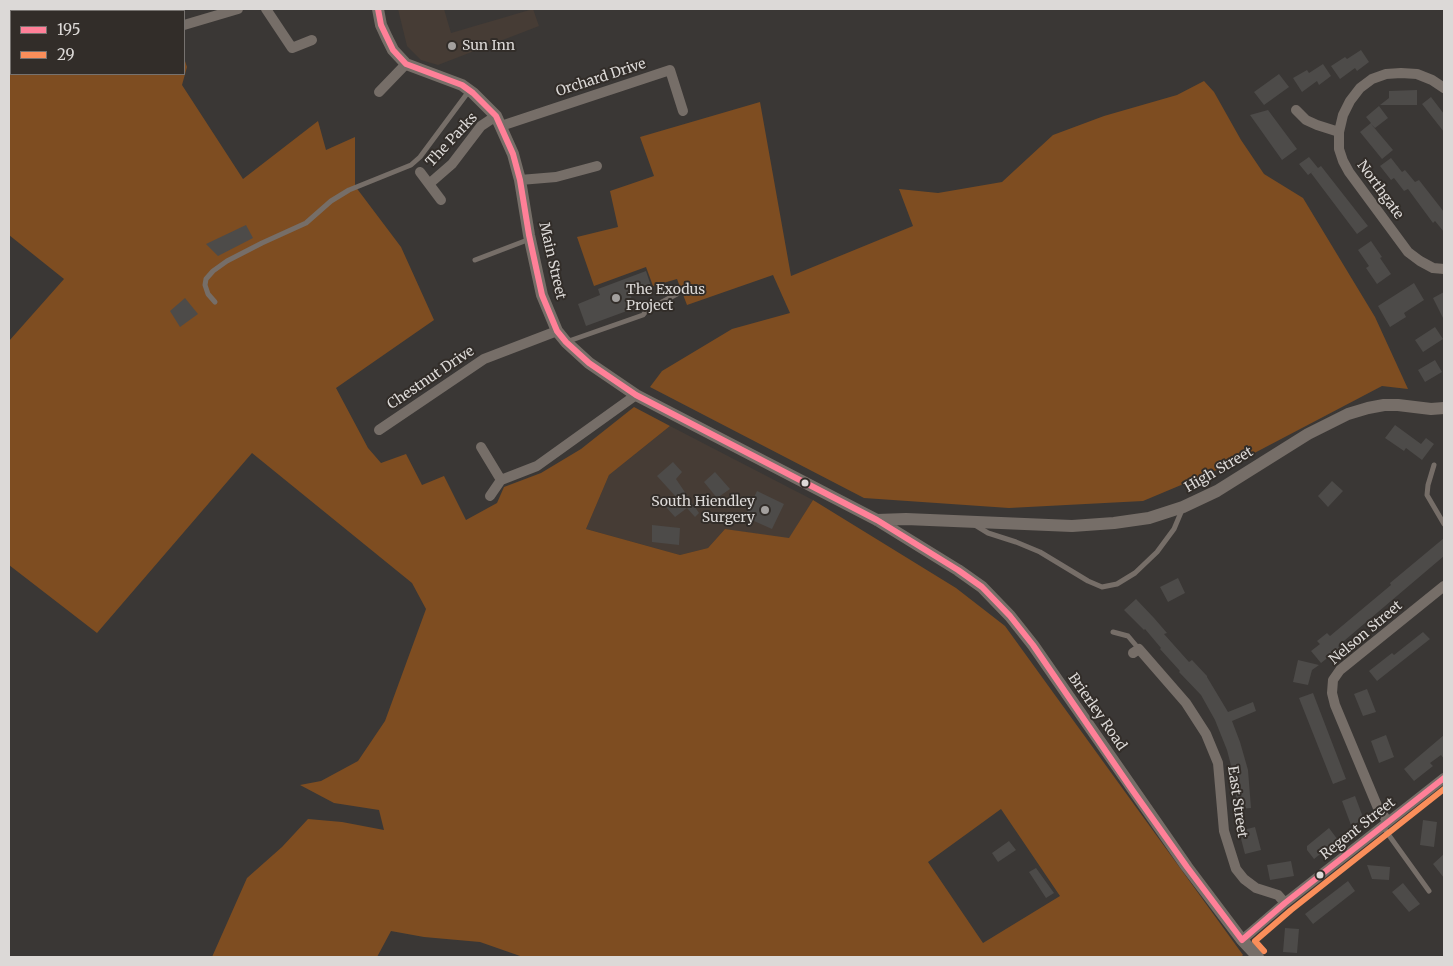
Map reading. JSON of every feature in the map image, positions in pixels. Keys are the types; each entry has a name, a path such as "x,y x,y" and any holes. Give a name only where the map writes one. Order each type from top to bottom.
{"street":[{"path":"185,25 238,9"},
{"path":"266,9 292,48 312,40"},
{"path":"378,9 381,25 393,50 406,64 379,92"},
{"name":"Main Street","path":"406,64 462,85 473,92 498,121 513,154 520,180 542,295 557,331 566,342 589,363 636,395 877,520"},
{"name":"Orchard Drive","path":"498,121 670,70 683,111"},
{"name":"Northgate","path":"1444,88 1432,80 1417,74 1386,74 1372,79 1360,88 1350,101 1343,116 1339,132 1339,149 1349,172 1408,252 1433,268 1444,269"},
{"path":"1296,110 1306,120 1339,132"},
{"name":"The Parks","path":"429,184 452,164 481,126 498,121"},
{"path":"520,180 556,177 597,166"},
{"name":"The Parks","path":"420,172 441,200"},
{"name":"Chestnut Drive","path":"379,430 484,359 557,331"},
{"path":"490,496 501,480 537,466 636,395"},
{"name":"High Street","path":"877,520 906,519 1054,526 1098,524 1149,518 1183,507 1217,491 1308,434 1348,414 1384,405 1431,409 1444,408"},
{"path":"481,447 501,480"},
{"name":"Brierley Road","path":"877,520 982,587 1010,616 1181,859 1242,940 1258,957"},
{"name":"Nelson Street","path":"1385,825 1335,704 1332,693 1333,680 1340,670 1443,590"},
{"name":"East Street","path":"1136,651 1186,703 1206,734 1218,764 1224,831 1236,869 1244,879 1256,888 1278,895 1285,904"},
{"name":"Regent Street","path":"1242,940 1444,778"}],"lane":[{"path":"215,302 208,294 205,286 206,279 213,271 227,261 306,223 331,201 348,190 411,165 420,156 469,90"},
{"path":"474,260 530,238"},
{"path":"566,342 643,316 646,310 677,294"},
{"path":"1434,465 1427,495 1444,524"},
{"path":"970,522 988,532 1040,552 1088,581 1102,587 1117,584 1135,573 1157,552 1174,529 1183,507"},
{"path":"1113,632 1128,636 1136,651"},
{"path":"1385,825 1429,891"}],"shaded area":[{"path":"398,9 444,9 451,33 533,9 539,26 438,65 421,60 407,46"},
{"path":"9,66 10,75 185,75 182,85 243,179 318,121 326,150 355,137 355,186 401,247 434,320 336,388 368,448 381,463 406,454 422,485 444,476 466,520 497,503 504,487 541,473 581,449 634,407 670,426 609,475 586,529 680,555 708,548 725,529 789,538 813,500 956,588 1005,626 1243,955 1241,957 523,957 480,942 424,937 391,931 377,957 212,957 247,878 282,847 308,819 342,822 384,830 379,810 334,803 300,785 321,781 358,761 385,721 426,609 412,583 252,453 97,633 9,565 9,341 64,279 9,235","holes":["1001,809 1060,896 983,943 928,862"]},
{"path":"1204,81 1214,92 1241,140 1264,174 1303,198 1375,317 1408,389 1382,386 1243,459 1143,501 1009,508 864,498 650,387 662,371 732,329 790,313 773,275 687,305 677,279 653,286 646,267 594,286 577,237 618,227 610,191 654,176 640,137 760,102 791,276 913,226 899,189 938,193 1002,182 1053,135 1104,116 1177,95"},
{"path":"670,426 813,500 789,539 725,529 708,548 680,555 586,529 609,475"}],"building":[{"path":"1361,50 1369,62 1357,71 1355,68 1340,79 1331,66"},
{"path":"1323,64 1331,76 1319,85 1317,81 1302,92 1293,78 1307,70 1309,73"},
{"path":"1279,74 1289,87 1264,105 1254,92"},
{"path":"1417,90 1417,105 1380,105 1389,98 1389,91"},
{"path":"1431,97 1444,114 1444,132 1422,104"},
{"path":"1379,106 1388,118 1375,128 1371,124 1393,150 1382,159 1360,132 1371,123 1366,117"},
{"path":"1268,110 1297,149 1282,160 1250,115"},
{"path":"1309,157 1318,168 1321,166 1368,226 1357,234 1311,173 1315,170 1308,175 1299,164"},
{"path":"1391,158 1402,172 1405,170 1415,182 1419,180 1444,212 1444,232 1435,221 1433,223 1408,189 1404,191 1394,178 1391,180 1380,166"},
{"path":"246,225 253,238 218,256 206,244"},
{"path":"1371,241 1391,274 1377,284 1366,268 1369,266 1358,250"},
{"name":"The Exodus Project","path":"646,271 651,286 630,294 635,308 586,326 578,304 600,295 598,289"},
{"path":"1414,283 1424,300 1404,313 1406,317 1390,327 1378,306"},
{"path":"1444,292 1444,320 1433,298"},
{"path":"185,298 198,314 180,327 170,311"},
{"path":"1435,327 1443,339 1423,352 1415,340"},
{"path":"1435,360 1442,372 1425,382 1418,370"},
{"path":"1395,425 1421,444 1426,438 1434,444 1422,460 1406,448 1404,451 1385,438"},
{"path":"673,462 682,472 676,479 699,513 695,517 687,508 675,517 666,507 677,498 657,476"},
{"path":"715,472 730,489 717,498 704,482"},
{"path":"1332,481 1343,491 1328,507 1318,496"},
{"name":"South Hiendley Surgery","path":"757,491 784,504 772,529 745,517"},
{"path":"652,525 680,528 679,545 652,542"},
{"path":"1444,538 1444,556 1338,646 1340,648 1321,663 1311,651 1320,644 1317,641 1327,633 1330,636"},
{"path":"1178,578 1185,593 1168,602 1160,587"},
{"path":"1136,599 1167,633 1164,634 1189,662 1192,660 1207,676 1228,712 1253,702 1256,711 1232,721 1248,770 1251,808 1237,809 1235,781 1227,750 1215,720 1201,695 1179,672 1145,629 1124,610"},
{"path":"1423,632 1430,639 1377,681 1369,671 1392,653 1394,655"},
{"path":"1298,660 1319,665 1312,670 1308,685 1293,682"},
{"path":"1367,689 1376,712 1363,716 1354,694"},
{"path":"1313,693 1346,779 1333,784 1299,698"},
{"path":"1386,735 1394,757 1379,763 1371,741"},
{"path":"1444,735 1444,759 1441,755 1430,763 1433,766 1414,781 1404,769"},
{"path":"1355,796 1364,820 1351,825 1342,801"},
{"path":"1423,820 1437,822 1434,847 1420,845"},
{"path":"1255,827 1261,850 1245,854 1239,831"},
{"path":"1329,828 1338,840 1314,859 1307,850 1307,846"},
{"path":"1009,841 1016,850 998,862 992,853"},
{"path":"1444,854 1444,878 1433,864"},
{"path":"1291,861 1294,876 1270,880 1267,865"},
{"path":"1367,865 1390,867 1389,880 1372,879"},
{"path":"1036,868 1054,893 1046,898 1029,872"},
{"path":"1348,881 1355,891 1313,924 1305,914"},
{"path":"1403,883 1420,904 1409,912 1392,892"},
{"path":"1285,928 1299,929 1297,953 1283,952"}],"transit line":[{"name":"195","path":"378,9 381,25 393,50 406,64 462,85 496,116 513,154 520,180 542,295 557,331 566,342 589,363 636,395 877,520 982,587 1010,616 1033,645 1133,791 1242,940 1285,903 1444,778"},
{"name":"29","path":"1264,951 1255,941 1291,910 1444,789"}],"place":[{"name":"Sun Inn","path":"452,46"},
{"name":"The Exodus Project","path":"616,298"},
{"name":"South Hiendley Surgery","path":"765,510"}]}
